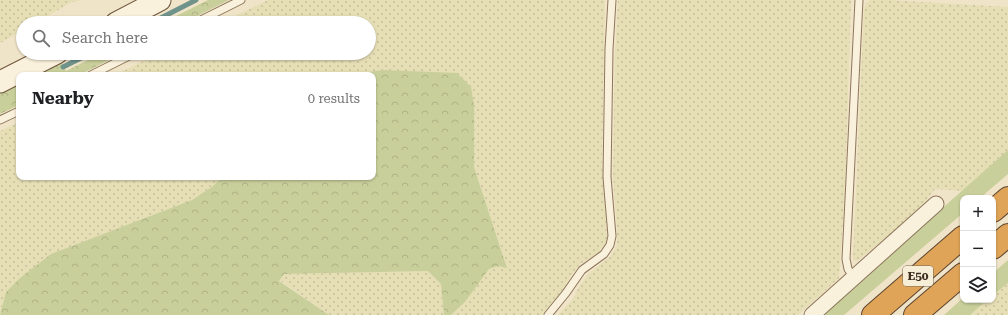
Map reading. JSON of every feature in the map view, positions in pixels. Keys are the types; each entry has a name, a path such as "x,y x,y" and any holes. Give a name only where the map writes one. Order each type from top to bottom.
{"highway":[{"path":"996,208 1008,198"},
{"path":"996,245 1008,235"},
{"name":"E50","path":"873,315 960,240"},
{"name":"E50","path":"915,315 960,277"}],"street":[{"path":"129,16 160,0"},
{"path":"20,72 44,60"},
{"path":"0,82 16,74"},
{"path":"812,315 936,204"}],"lane":[{"path":"209,16 241,0"},
{"path":"548,315 582,270 604,254 610,245 612,236 607,177 609,49 612,0"},
{"path":"854,278 848,269 846,259 858,0"},
{"path":"97,72 121,60"},
{"path":"0,120 16,112"}],"shaded area":[{"path":"0,0 82,0 72,2 47,16 16,16 16,34 0,43"},
{"path":"268,0 604,0 602,161 607,241 604,246 597,254 580,264 570,277 564,289 542,315 451,315 465,302 489,269 498,266 507,267 474,167 474,105 382,70 368,72 121,72 146,60 376,60 376,16 235,16"},
{"path":"618,0 851,0 845,188 839,278 798,315 558,315 573,299 588,274 611,256 617,245 613,176 615,53"},
{"path":"871,0 1008,7 1008,150 963,191 935,189 924,203 896,230 857,261 853,260 864,10 866,3"},
{"path":"16,123 16,180 219,180 213,186 192,200 51,254 6,292 0,315 0,131"},
{"path":"428,271 441,284 444,315 329,315 279,280 284,274"},
{"path":"1008,283 1008,315 970,315 984,303 996,303 996,293"}],"green space":[{"path":"208,0 229,0 197,16 176,16"},
{"path":"88,60 109,60 85,72 42,72 62,62 66,71"},
{"path":"382,70 457,73 471,87 474,105 474,167 507,268 498,266 489,269 465,302 451,315 444,315 441,284 428,271 284,274 279,281 329,315 0,315 6,292 20,278 51,254 192,200 213,186 219,180 376,180 376,72 368,72"},
{"path":"16,85 16,106 0,114 0,93"},
{"path":"1008,150 1008,174 984,195 960,195 960,216 844,315 822,315"},
{"path":"1008,260 1008,283 996,293 996,270"},
{"path":"960,301 960,303 984,303 970,315 944,315"}],"waterway":[{"path":"165,16 196,0"},
{"path":"63,67 77,60"}]}
